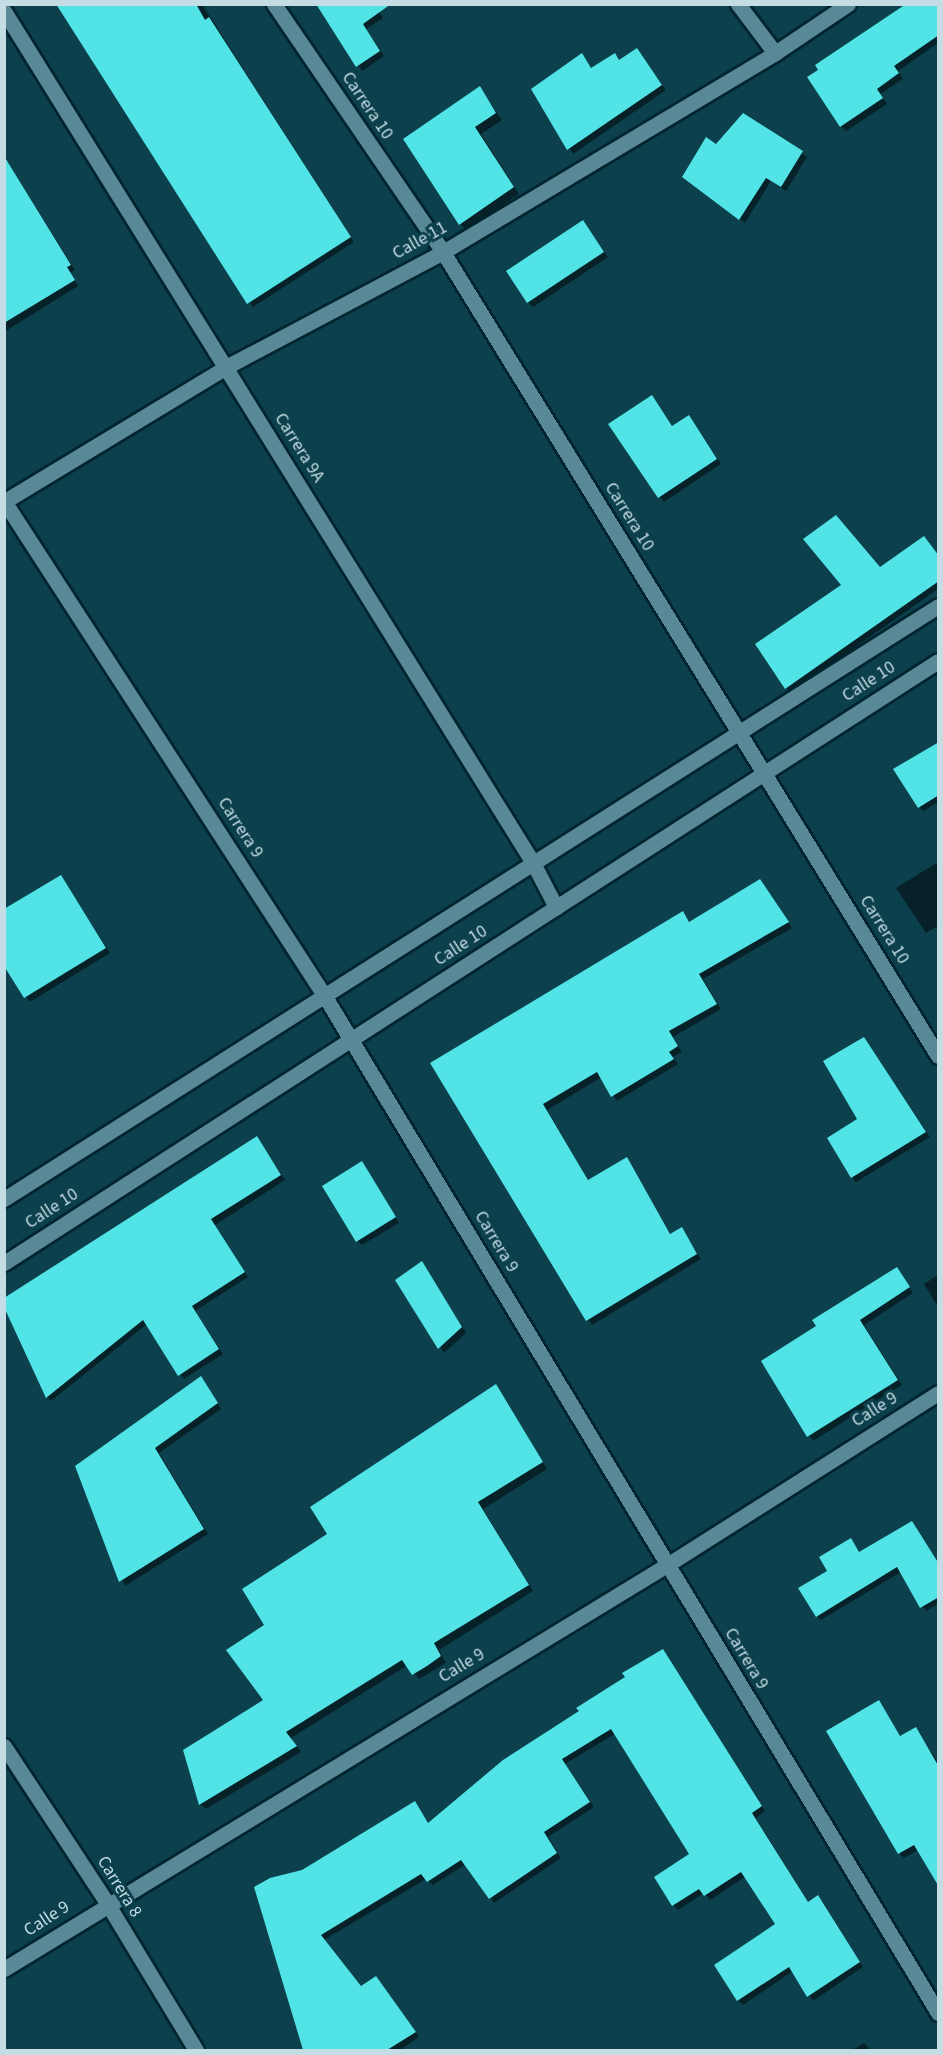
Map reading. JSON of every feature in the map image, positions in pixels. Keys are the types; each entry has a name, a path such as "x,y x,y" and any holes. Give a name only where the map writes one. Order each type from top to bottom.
{"street":[{"name":"Carrera 10","path":"274,4 443,252 939,1056"},
{"path":"738,4 775,54"},
{"name":"Calle 11","path":"5,501 226,367 443,252 775,54 848,4"},
{"name":"Carrera 9A","path":"4,11 532,863 556,908"},
{"name":"Carrera 9","path":"5,501 324,995 666,1565 939,2013"},
{"name":"Calle 10","path":"4,1198 939,606"},
{"name":"Calle 10","path":"4,1263 939,661"},
{"name":"Calle 9","path":"4,1969 107,1903 666,1565 939,1393"},
{"name":"Carrera 8","path":"4,1746 107,1903 196,2050"}],"building":[{"path":"56,4 196,4 205,20 209,17 351,237 247,304"},
{"path":"316,4 391,4 363,24 380,51 356,67"},
{"path":"906,4 939,4 939,35 894,66 899,73 877,89 883,98 840,127 807,77 818,70 815,65"},
{"path":"637,48 662,85 567,150 531,89 582,53 591,68 615,53 619,60"},
{"path":"480,86 496,113 475,127 514,187 459,225 403,139"},
{"path":"743,113 803,151 781,187 766,178 739,220 682,177 706,137 716,144"},
{"path":"4,156 71,265 67,267 75,280 4,323"},
{"path":"583,220 604,252 527,303 506,271"},
{"path":"652,395 672,426 689,415 717,459 658,498 608,424"},
{"path":"836,515 880,567 924,536 939,556 939,581 785,689 755,644 841,585 803,539"},
{"path":"939,742 939,795 918,808 893,769"},
{"path":"61,875 106,948 24,998 4,966 4,909"},
{"path":"760,879 789,922 699,974 717,1004 669,1031 678,1046 669,1052 674,1059 611,1097 597,1072 543,1104 588,1180 627,1157 670,1234 682,1227 697,1254 586,1321 430,1063 683,911 689,922"},
{"path":"864,1037 926,1132 851,1178 827,1138 857,1119 823,1061"},
{"path":"257,1136 281,1175 211,1219 245,1272 192,1306 219,1349 178,1376 143,1320 46,1398 4,1307 4,1298"},
{"path":"362,1161 396,1217 356,1242 322,1186"},
{"path":"422,1261 462,1327 438,1349 395,1280"},
{"path":"897,1267 910,1287 860,1320 898,1380 807,1437 761,1361 816,1326 812,1320"},
{"path":"201,1376 218,1403 155,1448 204,1529 119,1582 75,1466"},
{"path":"496,1384 543,1462 478,1502 529,1585 434,1643 441,1656 427,1666 412,1675 402,1660 286,1732 297,1746 199,1805 183,1750 263,1700 226,1650 264,1625 242,1589 327,1534 310,1507"},
{"path":"912,1521 939,1564 939,1597 920,1608 897,1567 816,1617 798,1588 827,1571 819,1557 851,1538 859,1552"},
{"path":"663,1649 762,1806 752,1813 808,1902 818,1895 860,1962 807,1997 789,1967 737,2001 714,1965 775,1924 741,1872 704,1896 699,1889 672,1906 654,1877 689,1854 611,1729 562,1759 590,1802 544,1832 557,1853 489,1899 461,1860 427,1882 421,1874 321,1935 361,1986 376,1976 416,2032 387,2050 303,2050 254,1887 270,1878 302,1870 415,1801 428,1823 503,1760 579,1711 576,1708 625,1677 622,1673"},
{"path":"879,1700 900,1736 916,1727 939,1767 939,1887 914,1845 898,1854 826,1731"}]}
